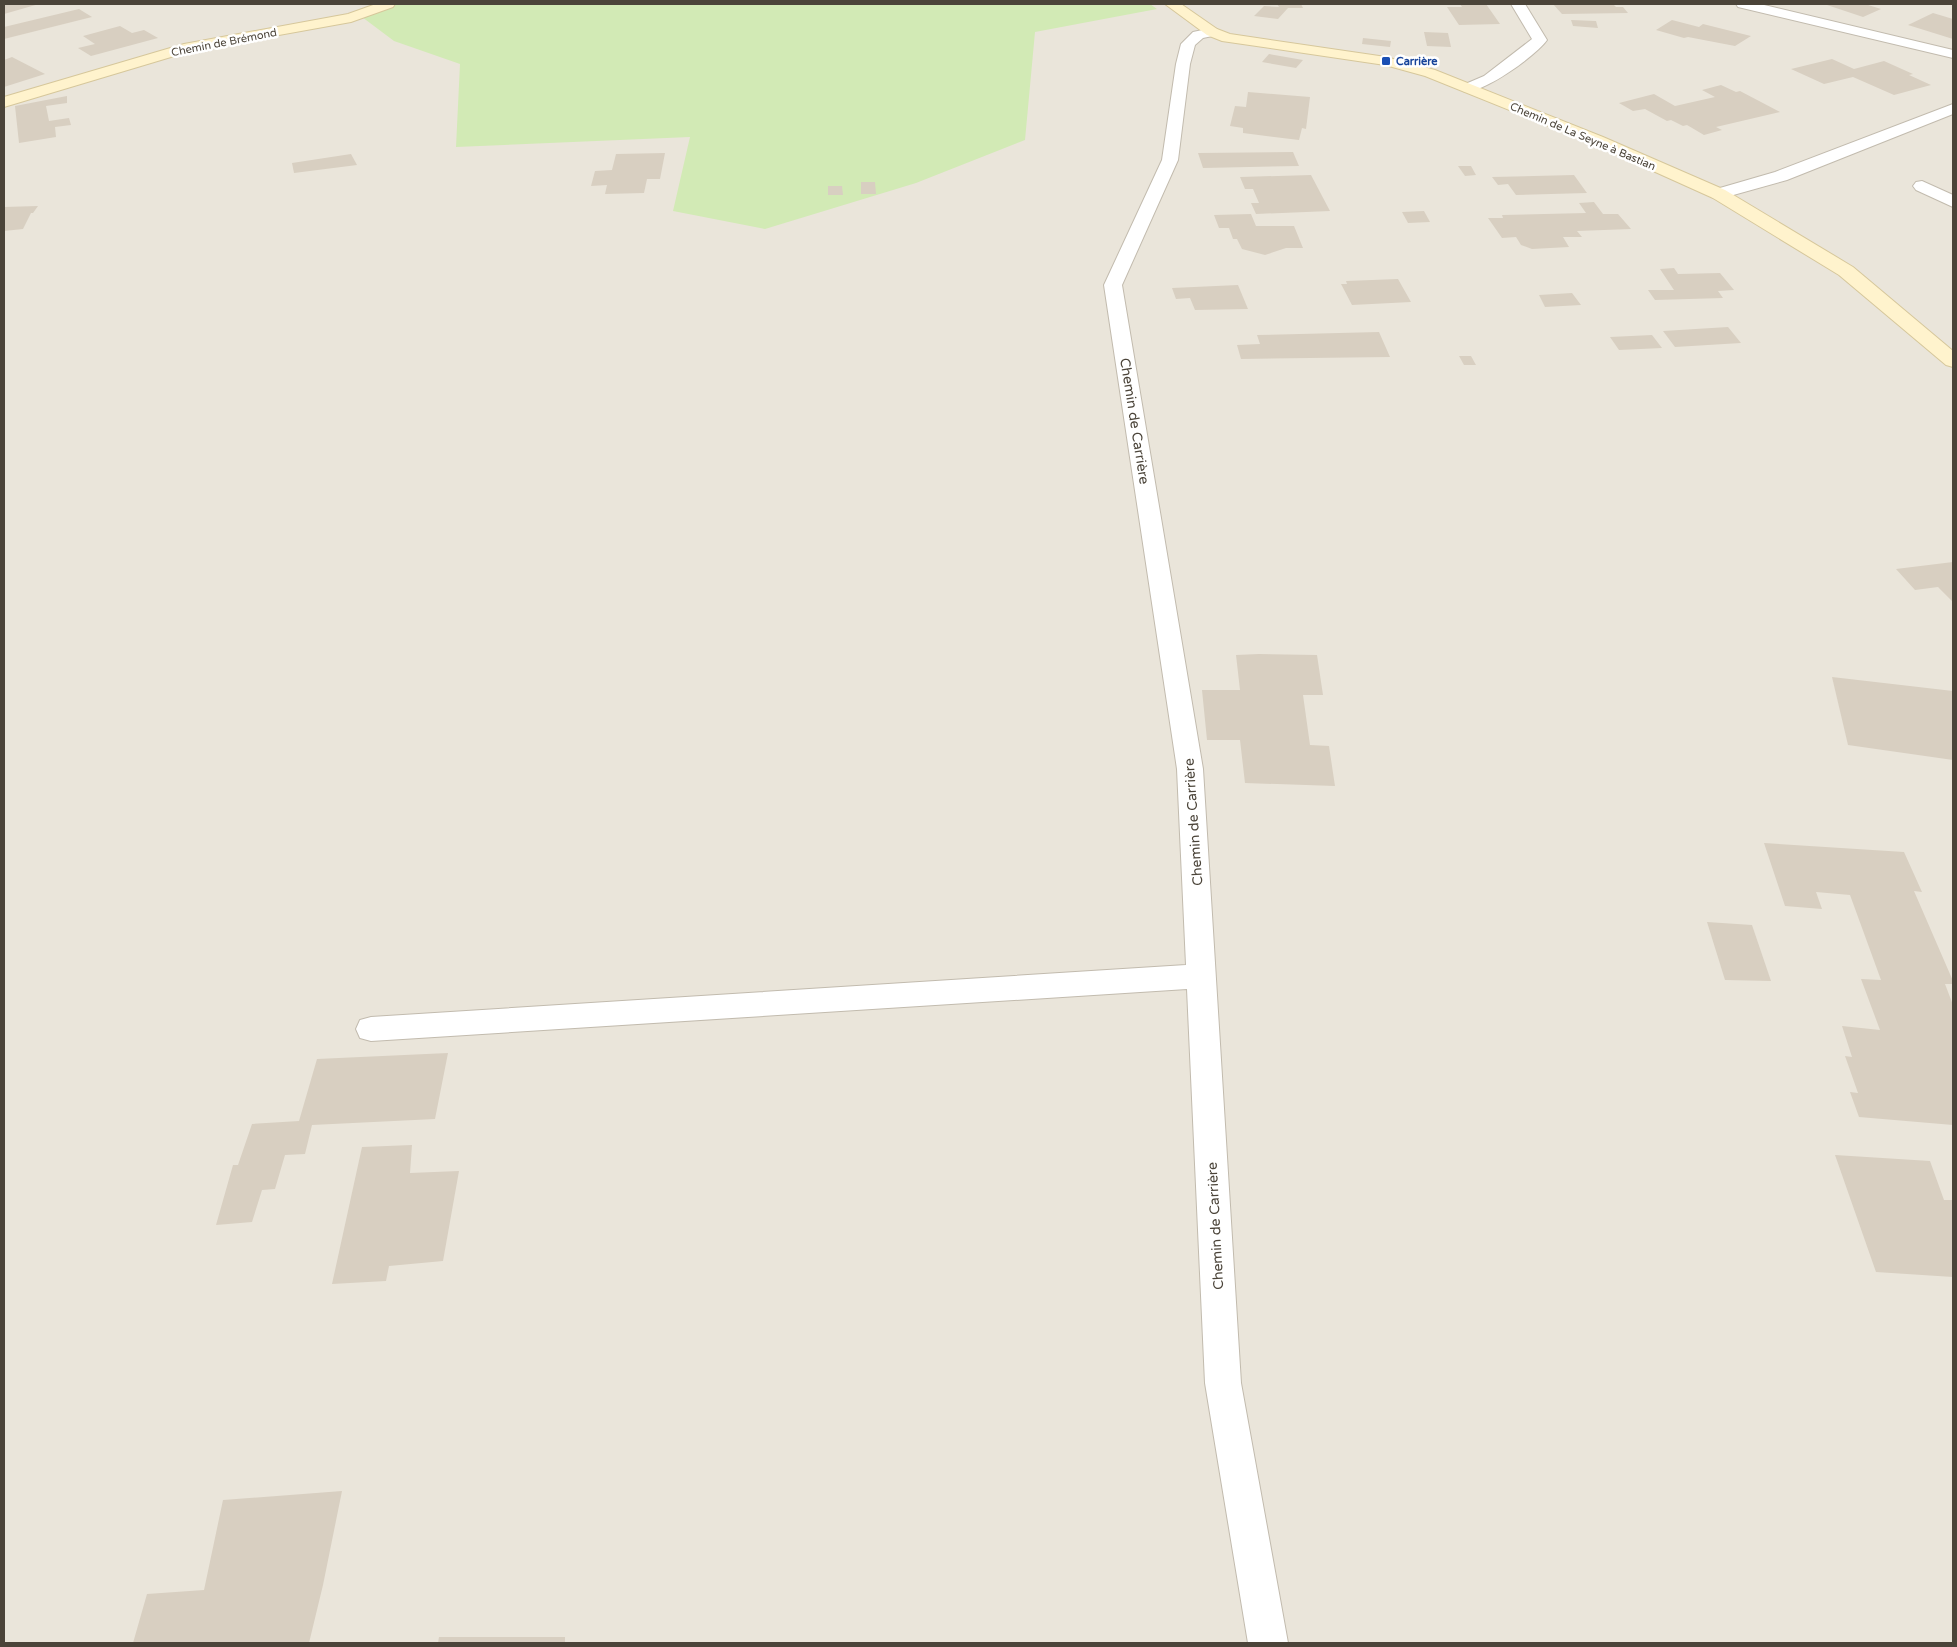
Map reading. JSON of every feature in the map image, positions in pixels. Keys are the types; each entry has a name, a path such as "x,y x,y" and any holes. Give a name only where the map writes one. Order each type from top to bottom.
{"street":[{"name":"Chemin de Brémond","path":"4,102 189,46 351,18 388,4"},
{"name":"Chemin de La Seyne à Bastian","path":"1172,4 1212,32 1227,38 1386,61 1430,73 1597,140 1719,194 1846,271 1953,361"},
{"path":"1468,88 1489,79 1540,40 1518,4"},
{"path":"1743,4 1953,54"},
{"name":"Chemin de Carrière","path":"1212,32 1198,35 1188,44 1183,64 1170,160 1113,285 1190,769 1223,1383 1268,1643"},
{"path":"1719,194 1780,176 1953,109"},
{"path":"1922,186 1953,202"},
{"path":"371,1028 1202,976"}],"shaded area":[{"path":"4,4 1953,4 1953,1643 4,1643"}],"green space":[{"path":"397,4 1150,4 1157,9 1035,32 1025,140 916,183 765,229 673,211 690,137 456,147 460,64 394,41 362,17"}],"building":[{"path":"4,4 39,4 4,14"},
{"path":"1277,4 1301,4 1303,8 1288,8 1278,19 1254,16 1264,6 1279,7"},
{"path":"1460,4 1486,4 1500,24 1459,25 1447,7 1462,7"},
{"path":"1553,4 1613,4 1616,7 1623,7 1628,13 1562,14"},
{"path":"1865,4 1881,9 1863,17 1827,5"},
{"path":"79,9 92,17 4,39 4,27"},
{"path":"1933,13 1953,19 1953,39 1908,25"},
{"path":"1571,20 1596,21 1598,28 1573,26"},
{"path":"1672,20 1699,27 1703,24 1751,36 1735,46 1688,37 1684,38 1656,30"},
{"path":"120,26 132,33 144,30 158,38 91,56 78,48 95,44 83,36"},
{"path":"1424,32 1448,33 1451,47 1427,46"},
{"path":"1363,38 1391,41 1390,47 1362,44"},
{"path":"1269,54 1303,60 1296,68 1262,62"},
{"path":"12,57 45,74 4,87 4,60"},
{"path":"1832,59 1854,69 1884,61 1913,74 1909,75 1931,85 1894,95 1853,77 1824,84 1791,69"},
{"path":"1721,85 1736,92 1740,91 1780,112 1716,127 1722,130 1704,135 1687,125 1683,126 1671,120 1667,121 1645,109 1633,111 1619,103 1654,94 1675,106 1715,97 1702,90"},
{"path":"1248,92 1310,97 1306,129 1302,128 1299,140 1243,133 1243,128 1230,126 1235,106 1246,107"},
{"path":"67,96 67,103 46,106 49,121 69,118 71,125 55,127 56,137 19,143 15,106"},
{"path":"1293,152 1299,166 1203,168 1198,153"},
{"path":"665,153 660,179 647,179 644,193 605,194 607,185 591,186 595,171 612,170 616,154"},
{"path":"351,154 357,165 294,173 292,163"},
{"path":"1458,166 1471,166 1476,175 1465,176"},
{"path":"1311,175 1330,211 1256,214 1251,203 1259,203 1253,189 1245,189 1240,177"},
{"path":"1574,175 1587,193 1516,195 1508,184 1498,185 1492,177"},
{"path":"861,182 875,182 876,194 861,194"},
{"path":"828,186 842,186 843,195 828,195"},
{"path":"1594,202 1603,214 1618,214 1631,229 1577,231 1582,237 1563,237 1569,247 1532,249 1521,245 1516,237 1502,238 1488,218 1503,218 1502,215 1586,213 1579,203"},
{"path":"38,206 31,213 23,229 4,231 4,207"},
{"path":"1424,211 1430,222 1408,223 1402,212"},
{"path":"1251,214 1256,226 1294,226 1303,248 1286,248 1265,255 1242,249 1237,239 1233,239 1229,228 1219,228 1214,215"},
{"path":"1674,268 1678,274 1720,273 1734,290 1718,291 1723,298 1655,300 1648,290 1674,290 1660,269"},
{"path":"1398,279 1411,302 1352,305 1341,284 1347,284 1346,281"},
{"path":"1238,285 1248,309 1195,310 1190,298 1176,299 1172,288"},
{"path":"1572,293 1581,305 1545,307 1539,295"},
{"path":"1728,327 1741,343 1675,347 1663,331"},
{"path":"1379,332 1390,357 1241,359 1237,345 1260,344 1257,335"},
{"path":"1652,335 1662,348 1619,350 1610,337"},
{"path":"1459,356 1471,356 1476,365 1464,365"},
{"path":"1953,562 1953,602 1938,587 1915,590 1896,569"},
{"path":"1236,655 1317,655 1323,695 1303,695 1310,745 1329,746 1335,786 1245,783 1240,740 1207,740 1202,690 1240,690"},
{"path":"1832,677 1953,691 1953,760 1848,745"},
{"path":"1764,843 1904,852 1922,892 1914,891 1953,981 1953,984 1945,984 1953,1005 1953,1125 1859,1117 1850,1092 1858,1093 1845,1056 1852,1057 1842,1026 1880,1030 1861,979 1881,980 1850,895 1816,892 1822,909 1785,906"},
{"path":"1707,922 1752,925 1771,981 1725,980"},
{"path":"448,1053 435,1119 312,1125 305,1154 285,1155 275,1189 262,1190 252,1222 216,1225 233,1165 238,1165 252,1124 299,1121 317,1059"},
{"path":"412,1145 410,1173 459,1171 443,1261 389,1266 386,1281 332,1284 362,1147"},
{"path":"1835,1155 1930,1161 1944,1200 1953,1200 1953,1277 1876,1272"},
{"path":"342,1491 309,1643 133,1643 147,1594 204,1590 223,1500"},
{"path":"439,1637 565,1637 565,1643 438,1643"}],"place":[{"name":"Carrière","path":"1386,61"}]}
